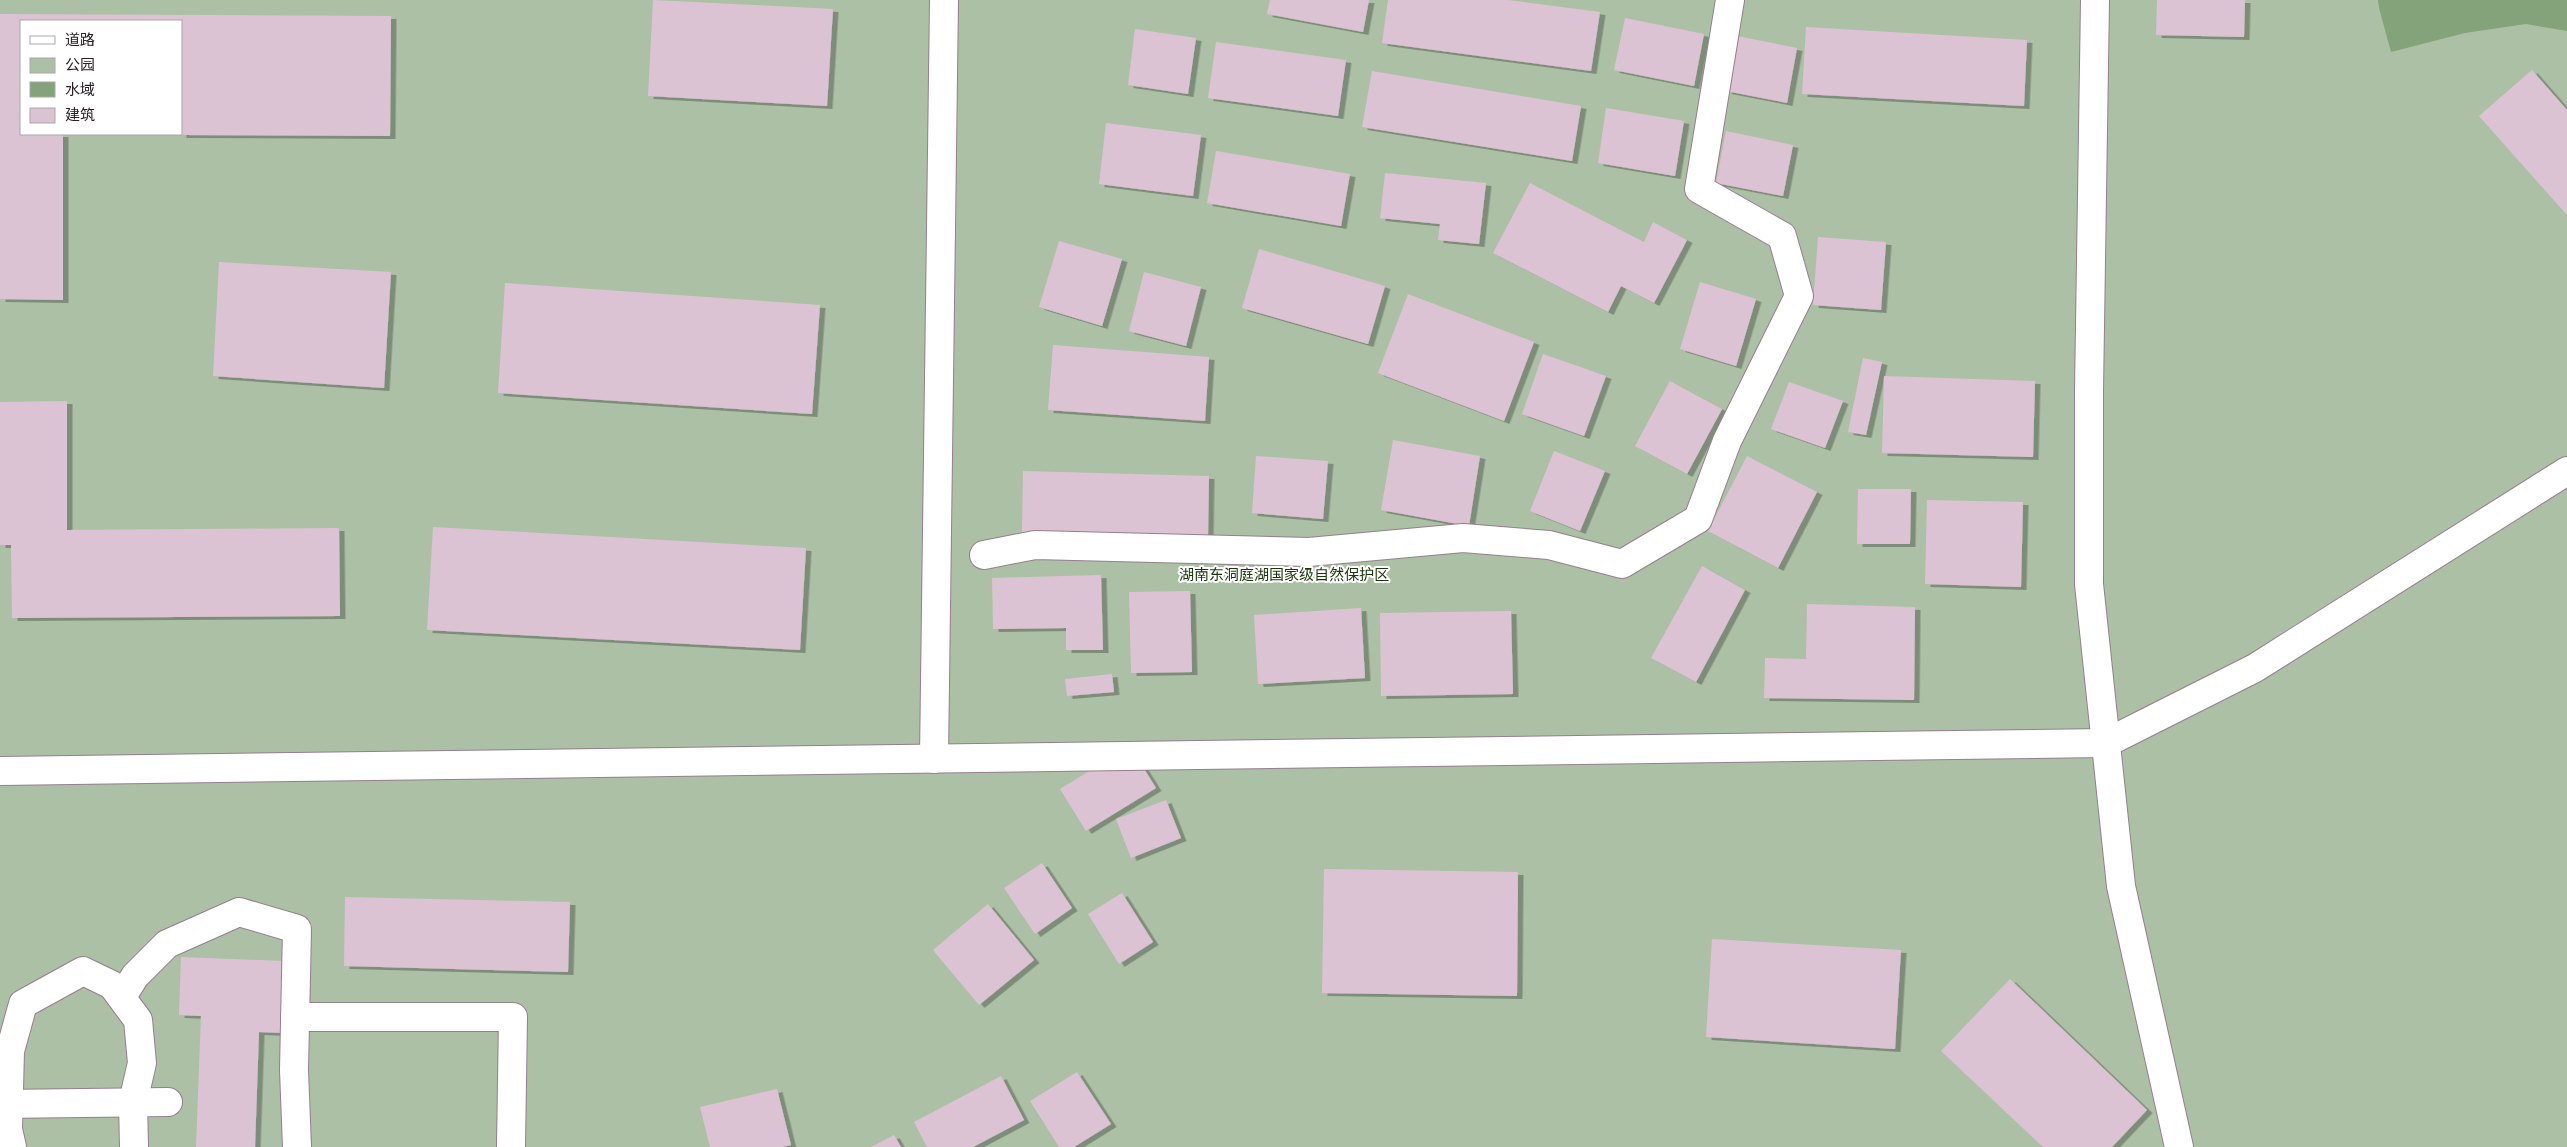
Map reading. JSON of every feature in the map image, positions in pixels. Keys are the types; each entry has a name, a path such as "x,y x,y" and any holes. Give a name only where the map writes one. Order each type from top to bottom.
{"street":[{"path":"934,759 944,0"},
{"path":"984,555 1035,545 1309,552 1463,538 1549,545 1622,564 1698,519 1727,441 1800,296 1782,236 1700,189 1730,0"},
{"path":"2095,0 2089,391 2089,584 2121,886 2179,1147"},
{"path":"0,771 2106,743 2255,668 2567,471"},
{"path":"122,997 135,976 167,944 239,912 297,930 294,1070 298,1147"},
{"path":"12,1147 4,1104 10,1051 23,1004 82,972 112,985 138,1020 142,1063 133,1102 134,1147"},
{"path":"295,1017 513,1017 511,1147"},
{"path":"4,1104 168,1102"}],"green space":[{"name":"湖南东洞庭湖国家级自然保护区","path":"0,0 2567,0 2567,1147 0,1147"}],"water":[{"path":"2378,0 2567,0 2567,31 2526,24 2465,33 2391,52"}],"building":[{"path":"653,0 833,9 827,106 648,96"},
{"path":"1270,0 1369,0 1363,32 1267,14"},
{"path":"1388,0 1508,0 1600,12 1591,71 1382,43"},
{"path":"2157,0 2245,0 2244,37 2156,35"},
{"path":"0,14 391,16 390,136 181,135 182,20 20,20 20,135 63,135 63,300 0,299"},
{"path":"1625,18 1704,34 1694,86 1614,70"},
{"path":"1806,27 2027,40 2024,106 1802,94"},
{"path":"1135,29 1196,38 1188,94 1128,85"},
{"path":"1737,36 1797,48 1787,103 1726,91"},
{"path":"1216,42 1346,60 1338,116 1208,98"},
{"path":"2532,70 2567,110 2567,215 2479,116"},
{"path":"1372,71 1581,106 1572,161 1362,127"},
{"path":"1606,108 1684,121 1675,176 1598,163"},
{"path":"1106,123 1201,135 1193,196 1099,184"},
{"path":"1726,131 1793,145 1783,196 1716,183"},
{"path":"1216,151 1350,174 1341,226 1207,203"},
{"path":"1385,173 1486,183 1479,244 1438,240 1440,224 1380,218"},
{"path":"1530,183 1644,242 1653,222 1687,240 1654,303 1621,286 1608,312 1493,253"},
{"path":"1818,237 1886,242 1881,310 1813,305"},
{"path":"1059,241 1122,259 1102,326 1039,307"},
{"path":"1259,249 1385,286 1368,344 1242,308"},
{"path":"219,262 391,272 384,388 213,376"},
{"path":"1144,272 1201,287 1186,346 1129,331"},
{"path":"1700,282 1756,299 1736,366 1680,349"},
{"path":"505,283 820,305 812,414 498,393"},
{"path":"1408,294 1534,342 1504,421 1378,373"},
{"path":"1053,345 1209,357 1205,421 1048,410"},
{"path":"1543,354 1606,376 1584,436 1522,414"},
{"path":"1863,358 1882,362 1866,435 1848,432"},
{"path":"1884,376 2035,381 2033,457 1882,453"},
{"path":"1670,381 1722,409 1687,474 1635,446"},
{"path":"1789,382 1843,401 1825,448 1771,429"},
{"path":"67,401 67,530 339,528 340,616 12,618 11,545 0,545 0,402"},
{"path":"1393,440 1480,456 1469,526 1381,510"},
{"path":"1554,451 1605,471 1580,531 1530,511"},
{"path":"1256,456 1328,461 1323,519 1252,513"},
{"path":"1747,456 1817,492 1778,568 1708,531"},
{"path":"1023,471 1209,476 1208,536 1022,532"},
{"path":"1858,489 1911,489 1910,544 1857,544"},
{"path":"1927,500 2023,502 2021,587 1925,584"},
{"path":"433,527 806,548 800,650 427,630"},
{"path":"1702,566 1745,590 1696,682 1651,658"},
{"path":"1101,575 1103,650 1066,650 1066,628 993,629 992,578"},
{"path":"1190,591 1192,672 1131,673 1129,592"},
{"path":"1807,604 1915,607 1914,700 1764,698 1765,658 1806,659"},
{"path":"1361,608 1365,678 1258,684 1254,615"},
{"path":"1511,611 1513,694 1381,696 1380,613"},
{"path":"1112,674 1114,692 1067,696 1065,679"},
{"path":"1130,746 1156,788 1086,831 1060,789"},
{"path":"1166,800 1181,838 1131,858 1116,819"},
{"path":"1042,863 1072,908 1035,934 1004,888"},
{"path":"1324,869 1518,872 1517,996 1322,993"},
{"path":"1122,893 1153,942 1119,964 1088,914"},
{"path":"345,897 570,902 568,972 344,966"},
{"path":"988,904 1034,960 979,1005 933,950"},
{"path":"1712,939 1901,950 1895,1049 1706,1037"},
{"path":"181,957 285,961 282,1033 259,1032 255,1147 196,1147 201,1016 179,1015"},
{"path":"2010,979 2147,1110 2112,1147 2043,1147 1941,1051"},
{"path":"1077,1072 1111,1124 1074,1147 1059,1147 1030,1101"},
{"path":"1001,1076 1024,1120 973,1147 927,1147 914,1122"},
{"path":"777,1089 791,1145 783,1147 710,1147 700,1107"},
{"path":"894,1135 901,1147 871,1147"}]}
